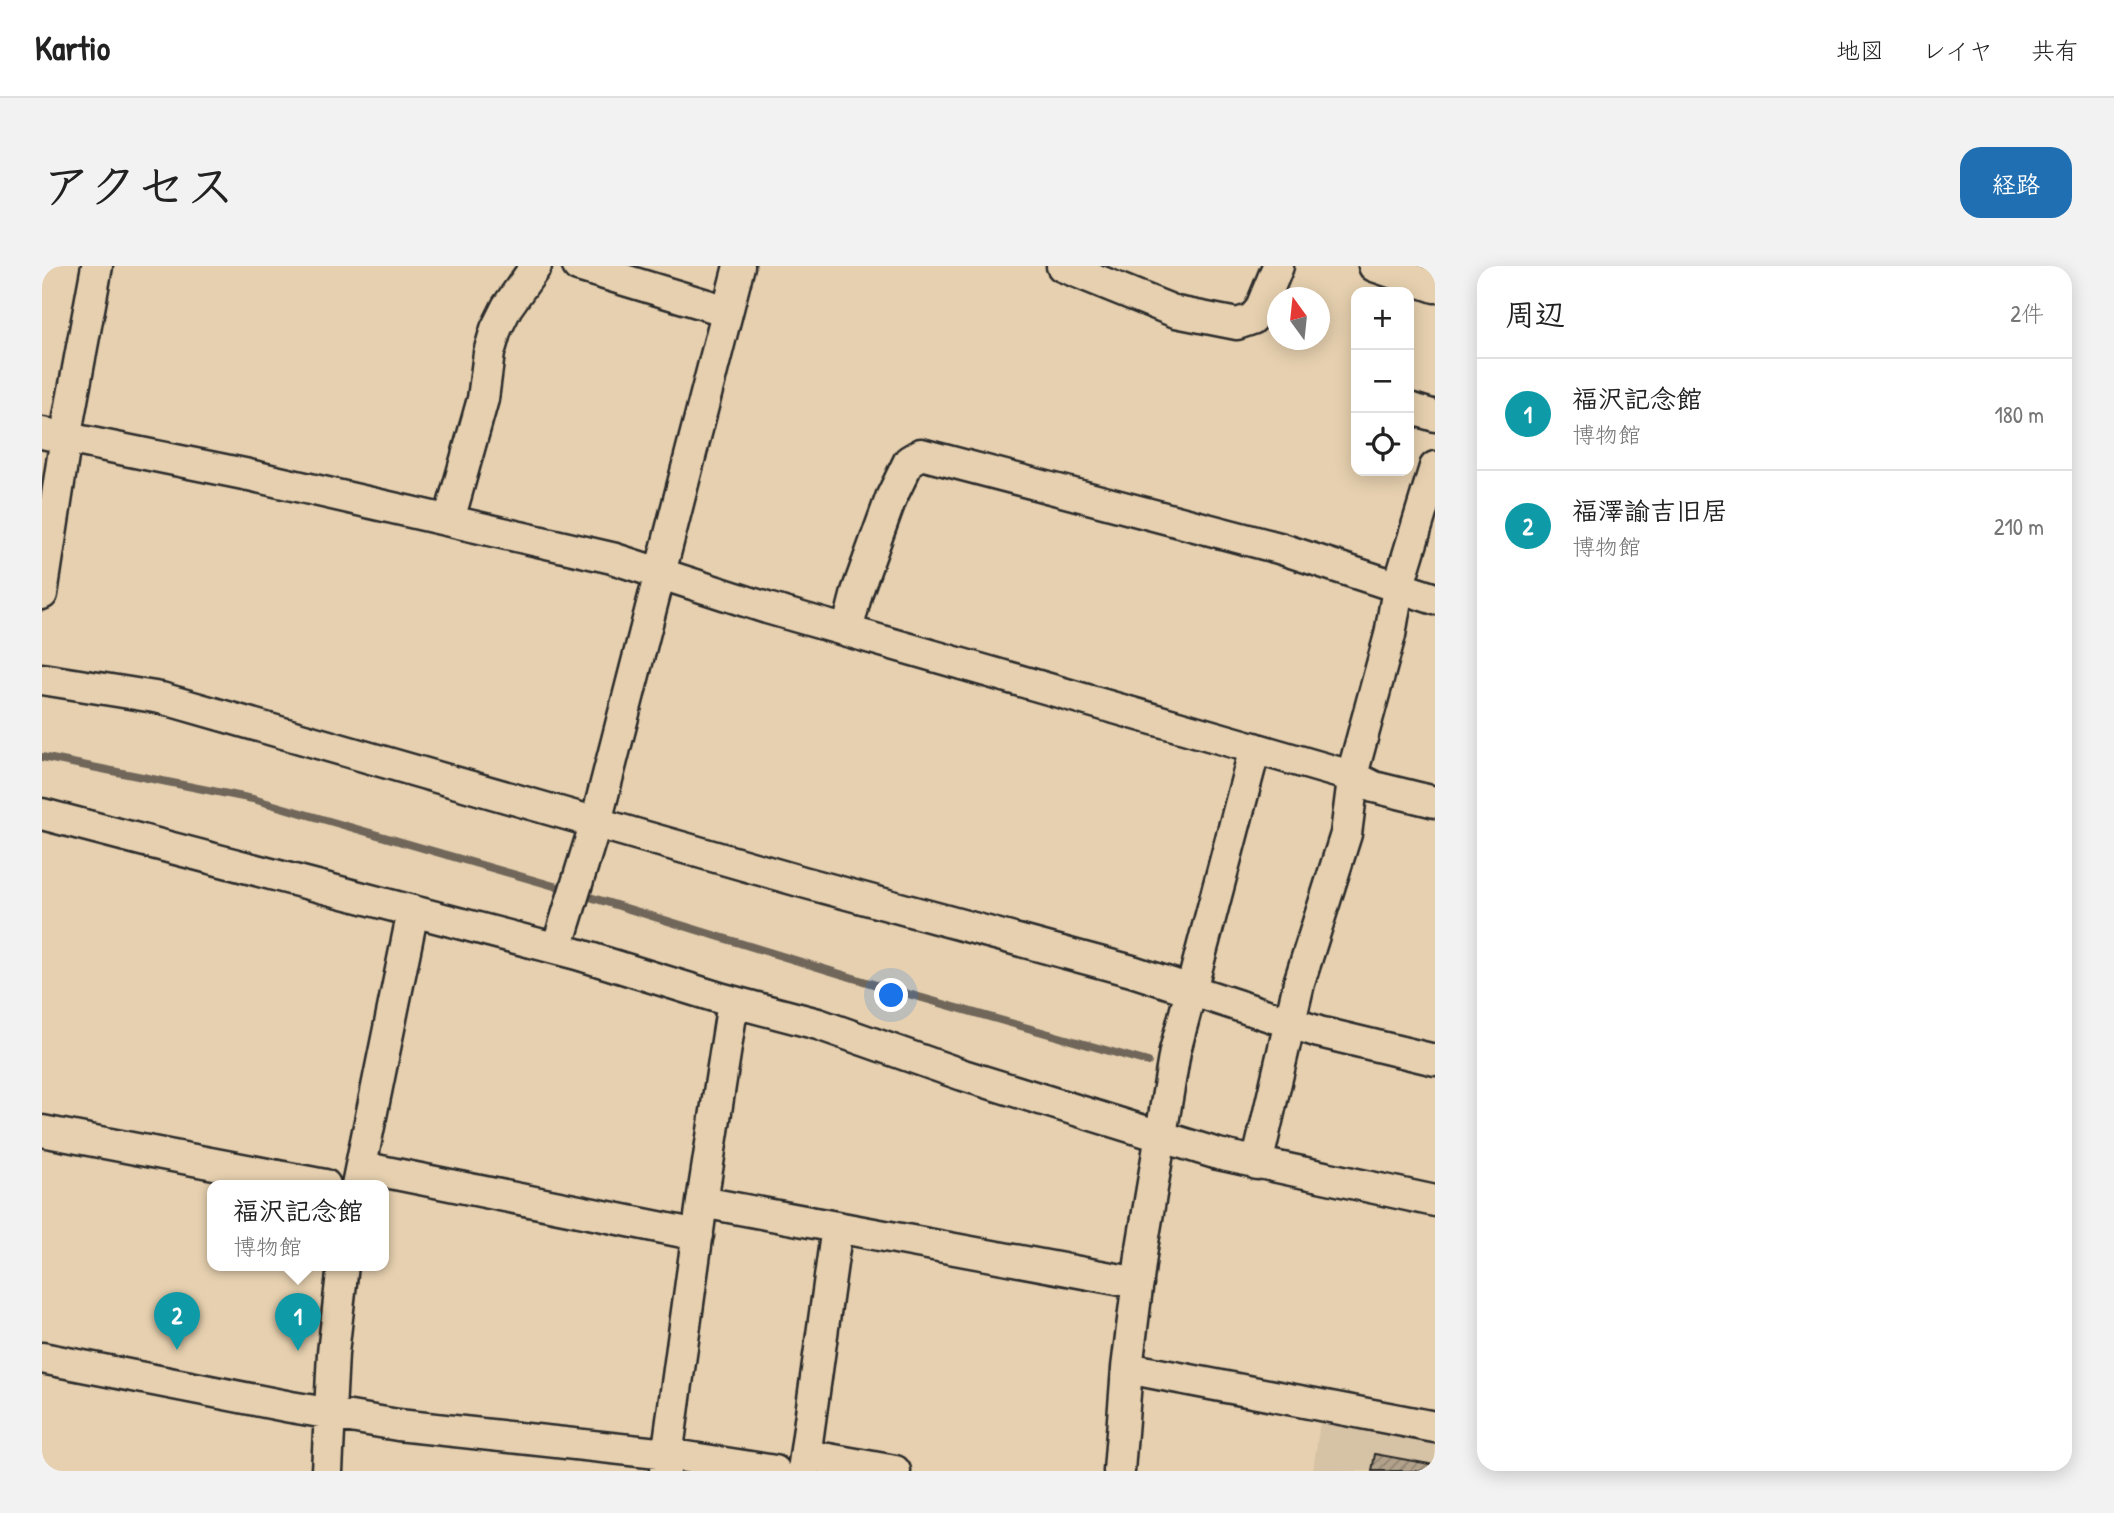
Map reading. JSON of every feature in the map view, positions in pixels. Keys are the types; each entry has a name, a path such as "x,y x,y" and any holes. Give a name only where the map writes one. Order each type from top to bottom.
{"street":[{"path":"42,594 54,436 97,266"},
{"path":"449,520 483,399 489,354 496,329 536,266"},
{"path":"578,266 727,311"},
{"path":"557,948 596,822 739,266"},
{"path":"1062,266 1176,312 1232,324 1245,322 1256,315 1278,266"},
{"path":"1374,266 1435,287"},
{"path":"1414,410 1435,416"},
{"path":"54,436 249,475 612,558 847,631 1354,777 1374,787 1435,802"},
{"path":"847,631 860,582 891,498 909,461 921,454 1279,548 1435,599"},
{"path":"1257,1164 1299,983 1346,834 1362,737 1390,635 1398,588 1435,467"},
{"path":"42,679 161,698 803,882 1059,950 1345,1039 1435,1060"},
{"path":"1119,1471 1127,1368 1138,1283 1175,1051 1255,748"},
{"path":"42,814 557,948 733,1002 818,1024 963,1074 1161,1137 1257,1164 1435,1201"},
{"path":"382,1180 359,1176 413,911"},
{"path":"666,1463 733,1002"},
{"path":"42,1131 299,1180"},
{"path":"389,1181 698,1235"},
{"path":"702,1202 1138,1283"},
{"path":"837,1227 805,1463 895,1471"},
{"path":"327,1471 333,1353 342,1271"},
{"path":"42,1358 398,1425 666,1463 775,1471"},
{"path":"1127,1368 1435,1427"}],"shaded area":[{"path":"1321,1416 1435,1439 1435,1471 1313,1471"}],"building":[{"path":"1375,1454 1435,1465 1435,1471 1372,1471"}],"waterway":[{"path":"42,757 253,799 568,890"},
{"path":"580,894 873,984 1148,1062"}],"place":[{"name":"福澤諭吉旧居","path":"177,1350"},
{"name":"福沢記念館","path":"298,1351"}]}
